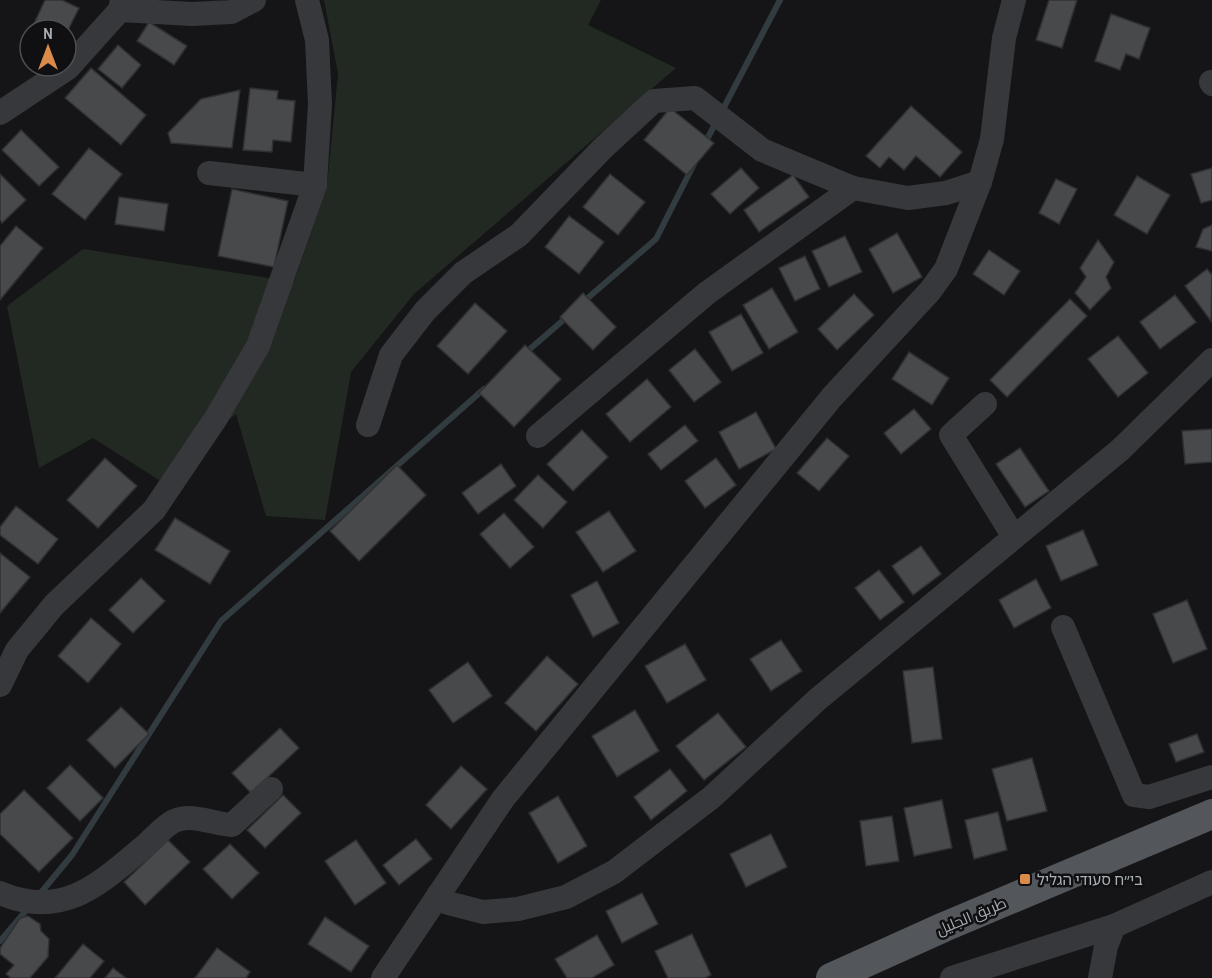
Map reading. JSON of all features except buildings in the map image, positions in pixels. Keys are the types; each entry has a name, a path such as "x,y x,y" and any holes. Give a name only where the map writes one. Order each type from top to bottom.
{"main road":[{"name":"طريق الجليل","path":"831,978 1206,814"}],"street":[{"path":"0,113 68,68 121,5 192,14 231,12 254,0"},
{"path":"0,686 17,650 54,605 154,510 216,417 258,346 315,184 320,104 316,40 307,0"},
{"path":"383,978 503,799 832,397 930,291 946,269 980,182 992,139 1004,38 1014,0"},
{"path":"368,424 391,355 425,311 463,273 519,235 604,147 654,101 695,98 762,150 853,188 908,198 946,193 980,182"},
{"path":"209,172 315,184"},
{"path":"538,436 706,293 853,188"},
{"path":"439,894 448,903 483,912 518,909 566,897 614,872 712,798 818,699 1120,450 1212,360"},
{"path":"986,404 951,435 1014,537"},
{"path":"1063,627 1134,795 1149,798 1212,777"},
{"path":"0,893 21,902 41,904 67,900 97,886 173,821 193,817 232,825 271,789"},
{"path":"962,976 1114,926 1212,882"},
{"path":"1100,978 1106,946 1114,926"}],"shaded area":[{"path":"324,0 601,0 588,25 676,68 414,294 351,372 325,520 266,516 236,414 159,480 93,438 39,468 7,306 83,249 294,282 327,185 338,74"}],"waterway":[{"path":"721,113 780,0"},
{"path":"704,145 716,122"},
{"path":"582,303 656,239 694,164"},
{"path":"523,355 568,316"},
{"path":"39,895 72,855 221,621 484,389"},
{"path":"0,941 29,907"}],"place":[{"name":"בי״ח סעודי הגליל","path":"1025,879"}]}
